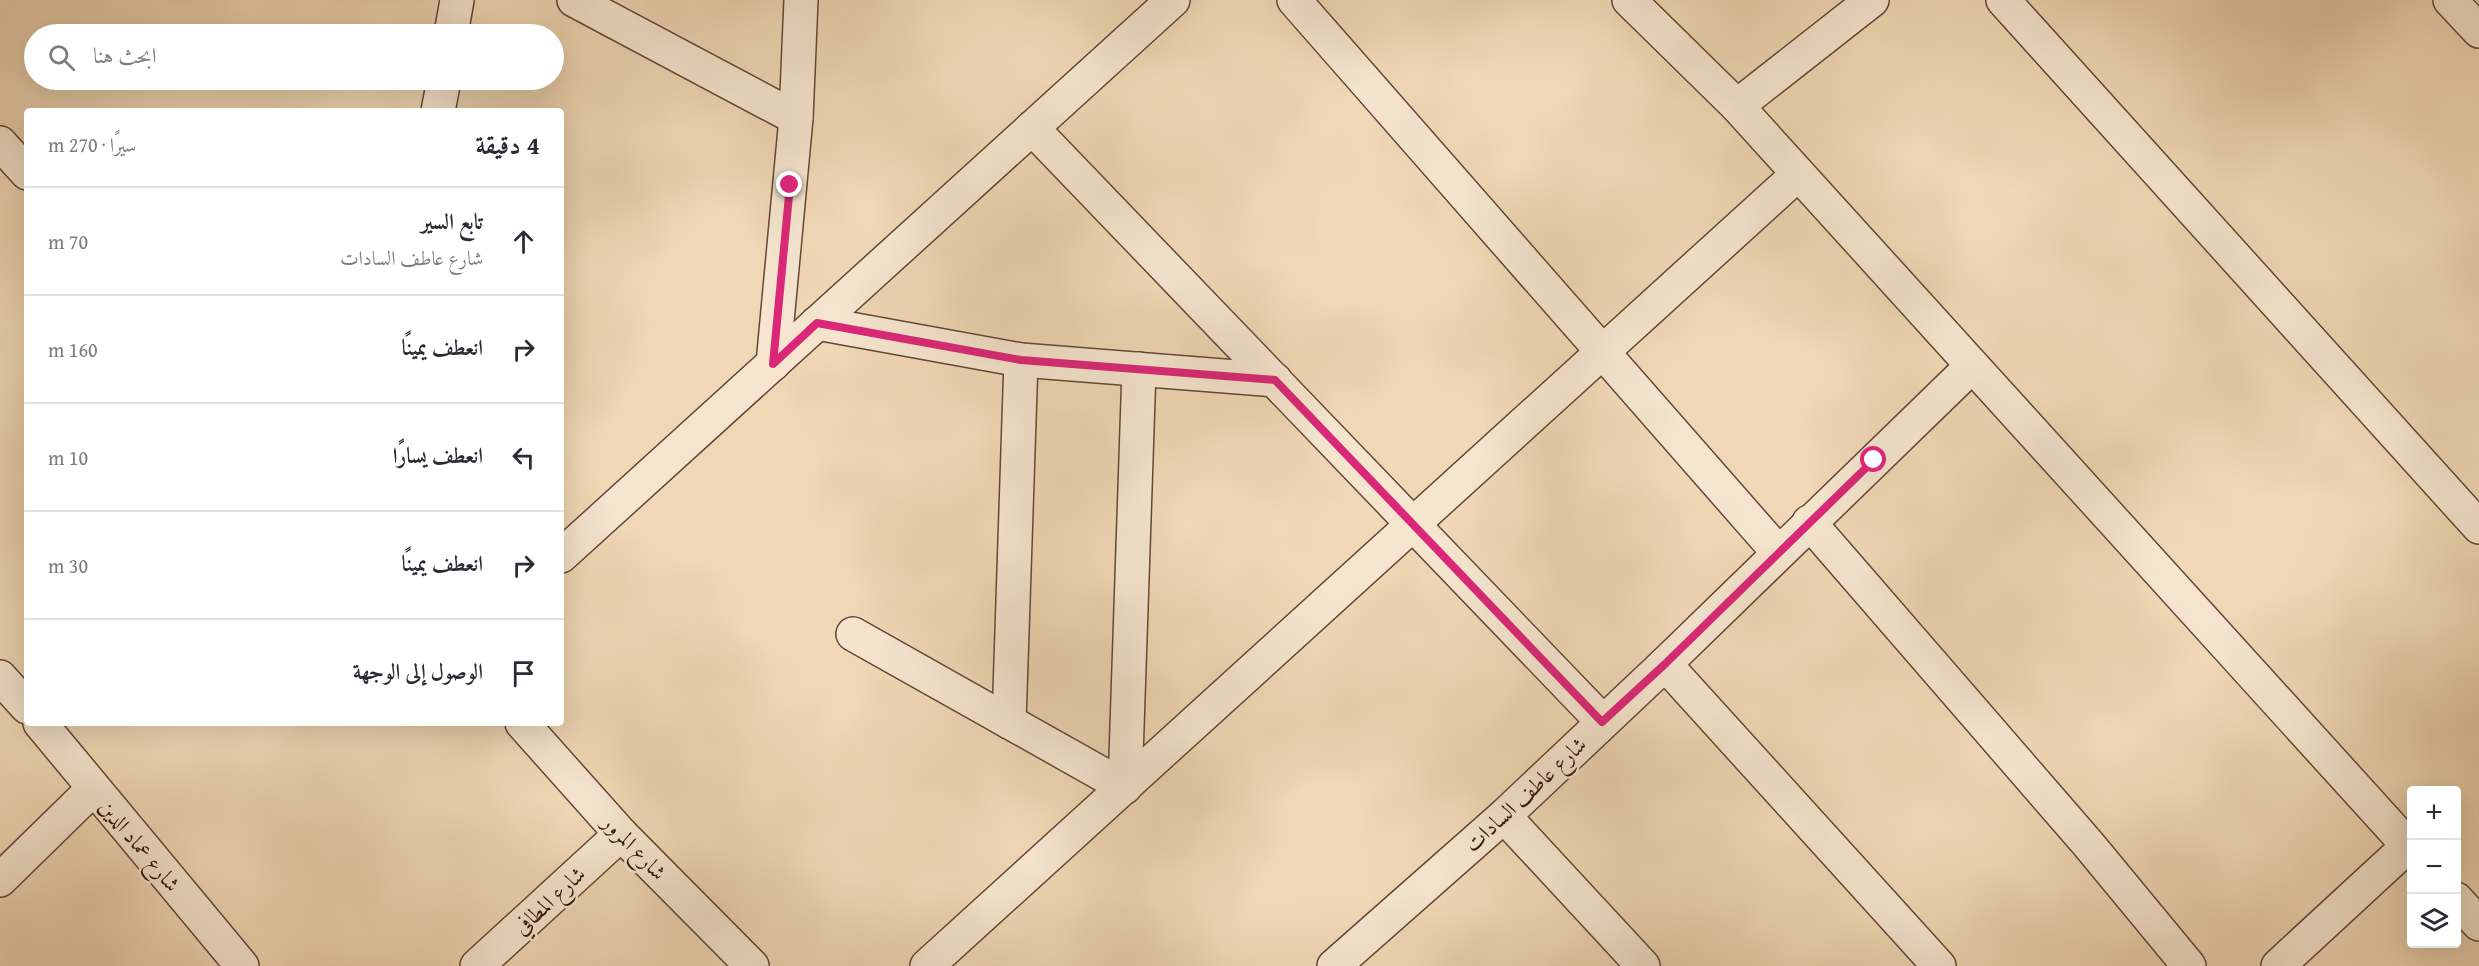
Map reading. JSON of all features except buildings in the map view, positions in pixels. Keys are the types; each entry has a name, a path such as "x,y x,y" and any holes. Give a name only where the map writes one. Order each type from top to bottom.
{"street":[{"path":"453,24 457,0"},
{"path":"574,0 796,118"},
{"path":"773,364 796,118 801,0"},
{"path":"564,553 1173,0"},
{"path":"1294,0 1778,552"},
{"path":"1629,0 1737,106 1971,367 2407,845"},
{"path":"1737,106 1872,0"},
{"path":"2003,0 2479,527"},
{"path":"439,108 442,90"},
{"path":"1032,128 1602,722"},
{"path":"0,143 24,170"},
{"path":"927,966 1797,175"},
{"path":"817,323 1021,360 1275,380"},
{"path":"1009,722 1021,360"},
{"name":"شارع عاطف السادات","path":"1334,966 1504,816 1665,664 1971,367"},
{"path":"1125,787 1139,369"},
{"path":"1809,522 2089,844 2189,966"},
{"path":"853,634 1125,787"},
{"path":"1665,664 1939,966"},
{"name":"شارع عماد الدين","path":"0,677 24,703"},
{"name":"شارع عماد الدين","path":"43,726 93,789 242,966"},
{"name":"شارع المرور","path":"525,726 621,834 752,966"},
{"path":"0,880 93,789"},
{"path":"1504,816 1643,966"},
{"name":"شارع المطافي","path":"477,966 621,834"},
{"path":"2278,966 2407,851"},
{"path":"2461,904 2479,924"}],"route":[{"path":"790,185 773,364 817,323 1021,360 1275,380 1602,722 1665,664 1874,460"}]}
